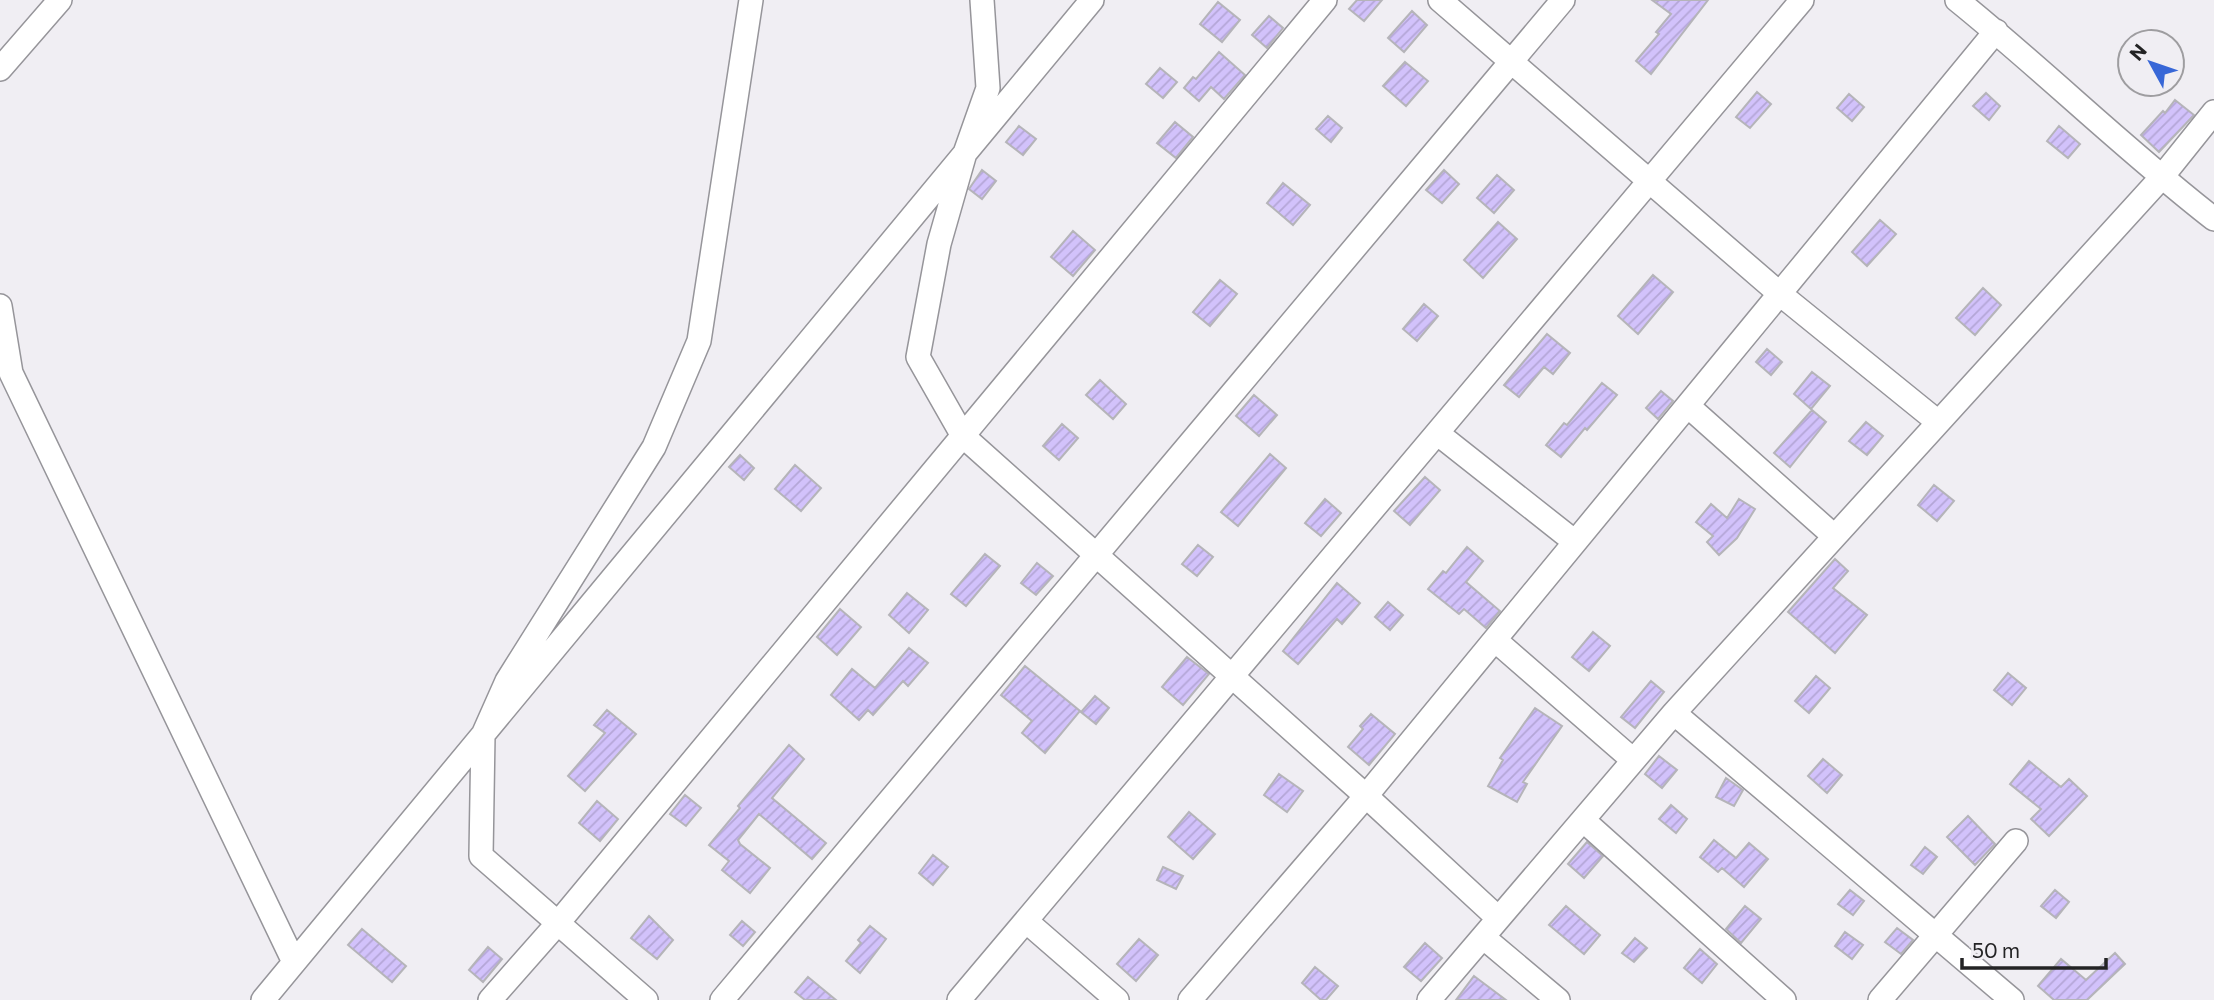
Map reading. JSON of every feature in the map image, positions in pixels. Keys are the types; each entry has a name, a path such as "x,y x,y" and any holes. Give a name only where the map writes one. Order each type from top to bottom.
{"street":[{"path":"0,69 60,0"},
{"path":"646,1000 481,856 483,735 507,681 654,447 699,341 751,0"},
{"path":"982,0 988,88 965,153 939,244 918,357 963,436 1366,796 1498,918"},
{"path":"263,1000 1092,0"},
{"path":"491,1000 558,923 1325,0"},
{"path":"1440,0 1780,293 1938,422"},
{"path":"722,1000 1563,0"},
{"path":"959,1000 1802,0"},
{"path":"1957,0 1996,31 2161,178 2214,219"},
{"path":"1190,1000 1366,796 1996,31"},
{"path":"1429,1000 1674,713 2161,178 2214,112"},
{"path":"0,306 6,368 294,962"},
{"path":"1688,406 1834,536"},
{"path":"1437,433 1575,542"},
{"path":"1495,640 1633,760"},
{"path":"1674,713 2012,1000"},
{"path":"1583,820 1784,1000"},
{"path":"1880,1000 2015,841"},
{"path":"1026,921 1117,1000"},
{"path":"1483,937 1558,1000"}],"building":[{"path":"1357,0 1382,0 1364,21 1349,9"},
{"path":"1652,0 1708,0 1651,74 1636,61 1659,34 1656,32 1671,14"},
{"path":"1218,2 1240,20 1222,42 1200,24"},
{"path":"1412,11 1427,25 1404,52 1388,38"},
{"path":"1269,16 1283,28 1267,48 1252,35"},
{"path":"1219,52 1245,75 1224,99 1211,87 1199,101 1184,88 1193,77 1196,79"},
{"path":"1405,62 1428,81 1406,106 1383,86"},
{"path":"1160,68 1177,82 1163,98 1146,84"},
{"path":"1757,92 1771,104 1750,128 1736,117"},
{"path":"1986,93 2000,106 1989,120 1973,106"},
{"path":"1849,94 1864,107 1852,121 1837,108"},
{"path":"2175,100 2194,115 2159,152 2141,135"},
{"path":"1328,116 1342,128 1331,142 1316,129"},
{"path":"1175,122 1193,137 1176,158 1157,143"},
{"path":"1019,126 1036,139 1023,155 1006,142"},
{"path":"2059,126 2080,144 2068,158 2047,141"},
{"path":"982,170 996,181 982,199 969,189"},
{"path":"1444,170 1459,184 1442,203 1426,190"},
{"path":"1497,175 1514,190 1494,213 1477,198"},
{"path":"1283,183 1310,205 1293,225 1267,203"},
{"path":"1880,220 1896,234 1867,266 1852,252"},
{"path":"1498,222 1517,239 1483,278 1464,260"},
{"path":"1073,231 1095,250 1073,276 1051,257"},
{"path":"1653,275 1673,292 1638,334 1618,316"},
{"path":"1220,280 1237,294 1210,326 1193,312"},
{"path":"1983,288 2001,305 1975,335 1956,318"},
{"path":"1424,304 1438,316 1417,341 1403,329"},
{"path":"1547,334 1570,353 1553,374 1544,367 1519,397 1504,385"},
{"path":"1767,349 1782,362 1771,375 1756,362"},
{"path":"1812,372 1830,386 1811,409 1794,394"},
{"path":"1100,380 1126,404 1113,419 1086,395"},
{"path":"1602,383 1617,395 1561,457 1546,445 1564,423 1567,425"},
{"path":"1661,391 1673,401 1658,419 1646,408"},
{"path":"1254,395 1277,415 1259,436 1236,416"},
{"path":"1812,410 1826,422 1790,467 1774,453"},
{"path":"1866,422 1883,436 1867,455 1849,441"},
{"path":"1062,424 1078,438 1059,460 1043,446"},
{"path":"1270,454 1286,468 1238,526 1221,512"},
{"path":"740,455 754,468 744,480 729,467"},
{"path":"795,465 821,488 801,511 775,489"},
{"path":"1425,477 1440,490 1410,525 1394,511"},
{"path":"1934,485 1954,501 1937,521 1918,505"},
{"path":"1325,499 1341,513 1321,536 1305,523"},
{"path":"1739,499 1755,509 1737,538 1719,555 1707,542 1713,536 1696,522 1711,504 1727,518"},
{"path":"1198,545 1213,557 1197,576 1182,564"},
{"path":"1467,547 1483,561 1466,582 1500,611 1486,628 1464,609 1459,614 1428,589 1443,571 1446,573"},
{"path":"985,554 1000,566 966,606 951,594"},
{"path":"1835,559 1848,571 1833,588 1867,615 1835,653 1788,612"},
{"path":"1037,563 1053,576 1036,595 1021,583"},
{"path":"1337,583 1360,603 1342,624 1337,619 1298,664 1283,651"},
{"path":"907,593 928,610 909,633 889,615"},
{"path":"1388,602 1403,615 1390,630 1375,617"},
{"path":"840,609 861,627 837,655 817,637"},
{"path":"1593,632 1610,646 1589,671 1572,657"},
{"path":"909,648 928,663 908,686 903,681 873,715 868,710 859,720 831,695 852,669 875,688"},
{"path":"1187,657 1209,674 1183,705 1162,687"},
{"path":"1025,666 1080,711 1045,753 1022,733 1032,721 1001,695"},
{"path":"2008,673 2026,688 2012,705 1994,690"},
{"path":"1816,676 1830,688 1809,713 1795,701"},
{"path":"1651,681 1664,692 1635,728 1621,717"},
{"path":"1095,696 1109,708 1096,724 1081,712"},
{"path":"1535,708 1562,726 1523,782 1527,784 1517,802 1488,786 1503,760 1500,758"},
{"path":"607,710 636,734 585,791 568,776 605,733 594,725"},
{"path":"1371,714 1395,734 1369,765 1348,747 1363,729 1360,726"},
{"path":"789,745 804,759 772,798 826,843 812,859 759,814 738,840 770,868 750,893 722,870 729,861 709,845"},
{"path":"1659,756 1677,770 1662,788 1645,774"},
{"path":"1823,759 1842,775 1827,793 1808,776"},
{"path":"2029,761 2061,787 2069,779 2087,796 2049,836 2031,819 2041,809 2010,784"},
{"path":"1279,774 1303,791 1287,812 1264,795"},
{"path":"1726,778 1743,790 1734,806 1716,797"},
{"path":"685,795 701,808 686,826 670,814"},
{"path":"597,801 618,819 600,841 579,823"},
{"path":"1671,805 1687,819 1676,833 1659,819"},
{"path":"1189,812 1215,834 1193,859 1168,837"},
{"path":"1968,816 1995,844 1975,865 1947,837"},
{"path":"1714,840 1736,858 1749,843 1768,859 1744,887 1722,868 1718,872 1700,857"},
{"path":"1587,842 1603,856 1584,878 1568,864"},
{"path":"1925,847 1937,857 1923,874 1911,865"},
{"path":"933,855 948,867 933,885 919,873"},
{"path":"1163,867 1183,876 1176,889 1157,880"},
{"path":"1850,890 1864,901 1853,915 1838,904"},
{"path":"2055,890 2069,902 2056,918 2041,906"},
{"path":"1566,906 1600,935 1584,954 1549,925"},
{"path":"1745,906 1761,919 1741,943 1726,929"},
{"path":"649,916 673,940 657,959 631,938"},
{"path":"742,921 755,932 743,946 730,935"},
{"path":"870,926 886,939 860,973 846,961 861,943 858,940"},
{"path":"1897,928 1913,940 1901,954 1885,942"},
{"path":"362,929 406,966 392,982 348,945"},
{"path":"1845,932 1863,945 1852,959 1835,946"},
{"path":"1635,938 1647,948 1634,962 1622,953"},
{"path":"1139,939 1158,955 1136,981 1117,964"},
{"path":"1425,943 1442,958 1421,981 1404,967"},
{"path":"488,947 502,959 483,982 469,970"},
{"path":"1700,949 1717,964 1702,983 1684,968"},
{"path":"2115,953 2125,964 2087,1000 2054,1000 2038,986 2061,959 2086,980"},
{"path":"1315,967 1338,986 1326,1000 1321,1000 1302,983"},
{"path":"1474,976 1506,1000 1456,1000"},
{"path":"808,977 836,1000 805,1000 795,992"}]}
